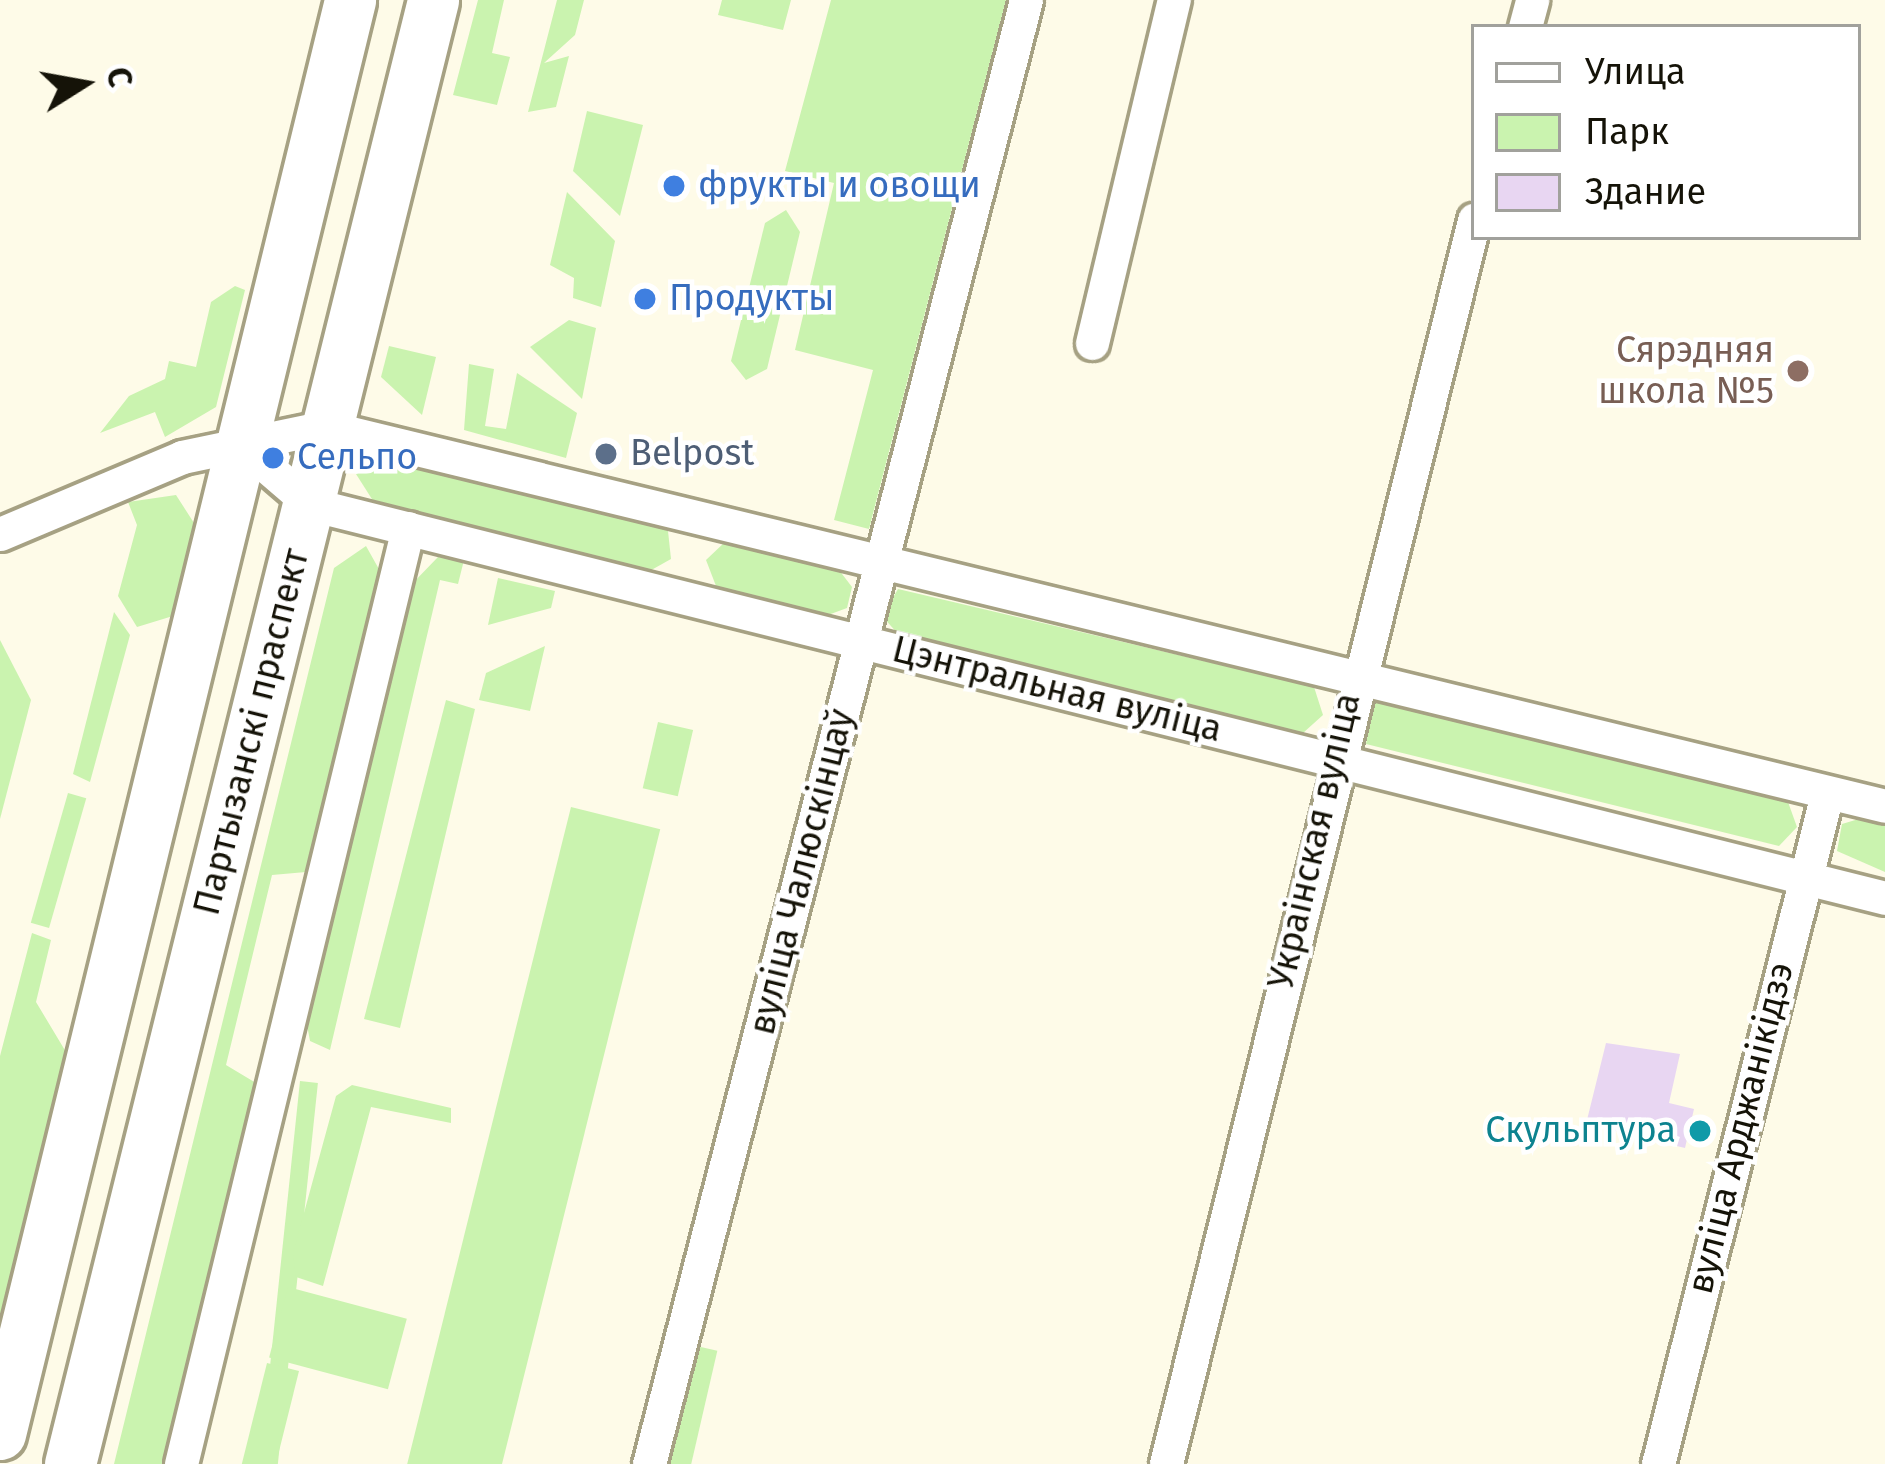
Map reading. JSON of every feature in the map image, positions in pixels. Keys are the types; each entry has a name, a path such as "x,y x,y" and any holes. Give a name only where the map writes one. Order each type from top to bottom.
{"main road":[{"name":"Партызанскі праспект","path":"0,1434 245,448 350,0"},
{"name":"Партызанскі праспект","path":"70,1464 433,0"}],"street":[{"name":"вуліца Чалюскінцаў","path":"649,1464 1026,0"},
{"path":"1092,343 1174,0"},
{"name":"Украінская вуліца","path":"1166,1464 1353,680 1471,231"},
{"path":"0,534 182,457 245,448 326,427 1885,806"},
{"name":"Цэнтральная вуліца","path":"245,448 310,504 1336,756 1885,898"},
{"path":"181,1464 408,528"},
{"name":"вуліца Арджанікідзэ","path":"1658,1464 1827,794"}],"green space":[{"path":"478,0 504,0 492,53 510,57 497,105 453,95"},
{"path":"557,0 584,0 575,35 544,63 569,56 556,107 528,112"},
{"path":"722,0 791,0 783,30 718,15"},
{"path":"831,0 1006,0 869,529 834,520 873,370 795,350 834,183 785,171"},
{"path":"587,111 643,125 620,216 573,171"},
{"path":"567,192 615,241 601,307 573,298 574,278 550,265"},
{"path":"786,210 800,232 767,369 746,380 731,361 765,223"},
{"path":"235,286 245,290 216,407 165,437 155,412 100,433 129,396 165,379 169,361 196,367 211,302"},
{"path":"569,320 596,328 582,399 530,347"},
{"path":"389,346 436,357 422,415 381,377"},
{"path":"469,364 494,369 485,426 506,429 517,373 577,413 566,458 464,430"},
{"path":"390,455 655,522 668,531 671,559 646,573 377,507 356,474"},
{"path":"176,495 203,537 186,612 137,627 118,596 137,525 128,502"},
{"path":"726,541 839,570 852,587 847,608 828,615 716,586 706,560"},
{"path":"366,546 380,571 306,872 272,875 226,1065 256,1083 164,1464 114,1464 334,568"},
{"path":"438,557 464,560 458,584 440,580 330,1050 310,1041 307,1025 410,586"},
{"path":"498,578 555,591 551,608 488,625"},
{"path":"898,589 1314,687 1323,715 1303,733 899,635 882,616"},
{"path":"114,612 130,635 90,782 73,774"},
{"path":"0,640 31,700 0,819"},
{"path":"545,646 530,711 479,700 486,673"},
{"path":"1375,697 1788,802 1797,827 1779,846 1366,744"},
{"path":"446,700 475,709 400,1028 364,1019"},
{"path":"658,722 693,730 678,796 643,788"},
{"path":"68,793 86,798 49,928 31,923"},
{"path":"571,807 660,829 502,1464 407,1464"},
{"path":"1862,818 1885,824 1885,872 1837,851 1842,824"},
{"path":"32,933 51,940 36,1002 69,1057 0,1322 0,1056"},
{"path":"300,1081 318,1083 278,1464 260,1464"},
{"path":"352,1085 451,1108 451,1123 371,1107 323,1286 296,1277 293,1253 336,1096"},
{"path":"288,1287 407,1319 388,1389 269,1358"},
{"path":"692,1345 717,1351 691,1464 665,1464"},
{"path":"267,1363 299,1371 276,1464 242,1464"}],"building":[{"path":"1606,1043 1680,1054 1669,1103 1694,1109 1685,1148 1586,1124"}],"place":[{"name":"фрукты и овощи","path":"674,186"},
{"name":"Продукты","path":"645,299"},
{"name":"Сярэдняя школа №5","path":"1798,371"},
{"name":"Belpost","path":"606,454"},
{"name":"Сельпо","path":"273,458"},
{"name":"Скульптура","path":"1700,1131"}]}
